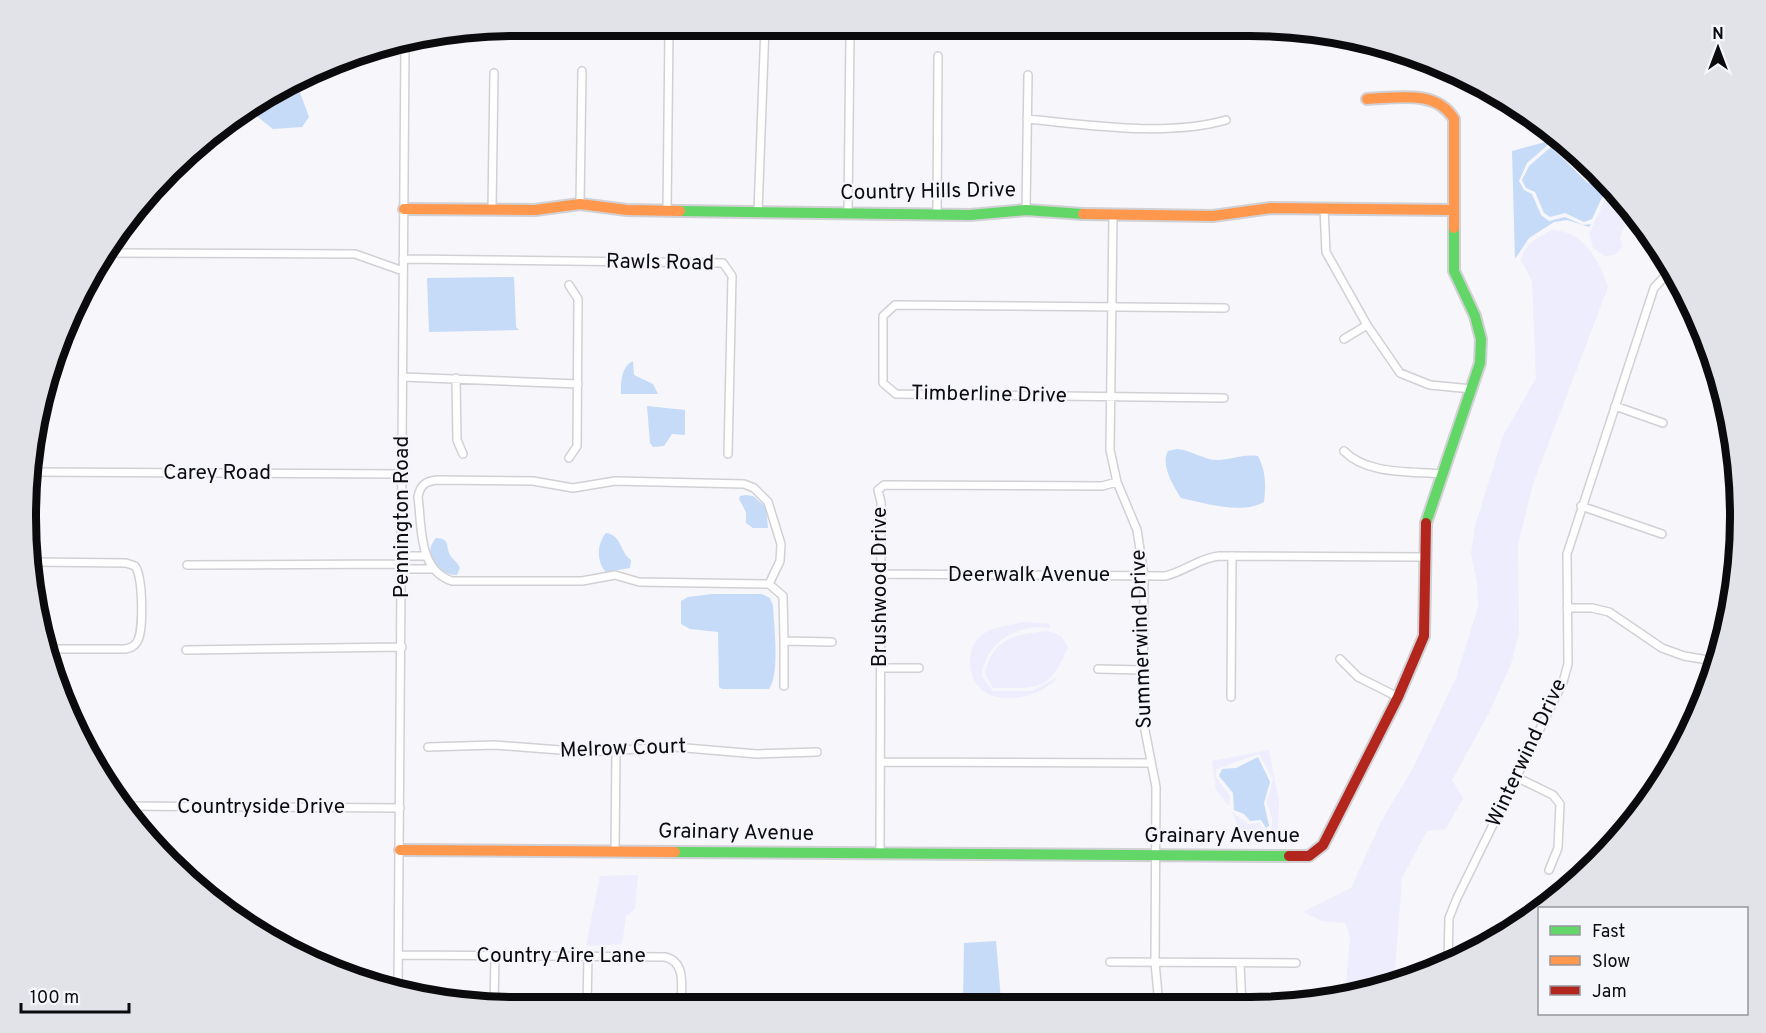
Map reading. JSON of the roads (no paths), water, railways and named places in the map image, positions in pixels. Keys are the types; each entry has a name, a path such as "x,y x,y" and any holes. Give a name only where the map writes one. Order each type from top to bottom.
{"street":[{"path":"667,211 669,36"},
{"path":"758,212 765,36"},
{"path":"848,213 850,36"},
{"name":"Pennington Road","path":"398,982 405,49"},
{"path":"937,214 938,56"},
{"path":"580,204 582,72"},
{"path":"492,209 494,73"},
{"path":"1026,210 1028,75"},
{"name":"Grainary Avenue","path":"400,850 1309,856 1323,845 1398,697 1424,636 1426,523 1480,363 1481,339 1475,316 1454,271 1454,119 1450,108 1435,100 1366,99"},
{"path":"1027,119 1100,126 1200,127 1226,120"},
{"name":"Country Hills Drive","path":"404,209 535,210 580,204 627,210 667,211 937,214 1026,210 1113,216 1213,216 1271,208 1453,210"},
{"path":"1324,208 1326,252 1366,325 1400,373 1430,385 1472,389"},
{"name":"Summerwind Drive","path":"1113,216 1110,450 1117,482 1137,530 1144,575 1143,720 1156,787 1155,962 1159,997"},
{"path":"115,253 355,254 403,271"},
{"name":"Rawls Road","path":"403,259 723,263 732,276 729,454"},
{"name":"Winterwind Drive","path":"1448,952 1449,918 1457,897 1563,682 1568,664 1567,554 1654,288 1665,275"},
{"path":"569,285 578,298 577,446 569,458"},
{"name":"Timberline Drive","path":"1224,398 896,394 883,383 883,316 895,305 1225,308"},
{"path":"1344,339 1366,325"},
{"path":"403,377 578,384"},
{"path":"456,378 457,440 463,454"},
{"path":"1615,406 1664,423"},
{"path":"1344,451 1353,460 1365,466 1443,474"},
{"name":"Carey Road","path":"38,472 402,474"},
{"path":"769,584 782,552 772,510 768,502 754,488 734,482 615,482 573,488 533,481 430,481 423,484 418,497 426,556 432,569 441,578 452,581 582,581 615,575 639,582 769,584 783,596 784,687"},
{"name":"Brushwood Drive","path":"880,854 881,502 878,490 884,485 1102,486 1117,482"},
{"path":"1581,506 1662,534"},
{"path":"402,563 426,556"},
{"path":"1231,697 1232,556"},
{"name":"Deerwalk Avenue","path":"881,574 1144,575 1175,574 1206,557 1424,557"},
{"path":"38,562 126,563 135,566 141,579 140,632 139,640 134,646 125,649 55,649"},
{"path":"187,565 402,563 432,569"},
{"path":"1568,609 1592,608 1609,612 1662,648 1684,656 1708,660"},
{"path":"784,641 832,642"},
{"path":"186,650 402,647"},
{"path":"1340,659 1358,677 1398,697"},
{"path":"881,668 919,668"},
{"path":"1098,669 1143,670"},
{"name":"Melrow Court","path":"428,747 479,745 560,752 674,747 757,754 817,752"},
{"path":"615,852 616,750"},
{"path":"880,762 1150,763"},
{"path":"1516,777 1553,795 1560,804 1558,848 1549,870"},
{"name":"Countryside Drive","path":"133,806 400,808"},
{"name":"Country Aire Lane","path":"399,955 673,959 682,975 681,997"},
{"path":"494,996 495,956"},
{"path":"587,997 588,956"},
{"path":"1110,962 1296,963"},
{"path":"1240,964 1242,997"}],"water":[{"path":"298,89 309,117 302,127 273,129 254,114"},
{"path":"1549,141 1553,144 1549,144 1527,163 1519,181 1524,190 1532,194 1541,215 1549,221 1565,217 1583,225 1591,224 1589,227 1567,220 1554,222 1529,238 1515,259 1512,151"},
{"path":"1554,145 1591,179 1582,174"},
{"path":"1551,147 1588,183 1595,184 1604,193 1592,219 1584,222 1565,213 1550,217 1544,213 1535,192 1526,188 1522,180 1529,166"},
{"path":"514,277 516,327 519,330 429,332 427,278"},
{"path":"633,361 634,375 653,384 658,394 621,394 624,371"},
{"path":"647,406 685,410 685,435 672,434 664,446 653,447 650,443"},
{"path":"1177,449 1214,460 1258,456 1265,479 1264,502 1245,508 1234,508 1181,498 1169,476 1166,463 1168,451"},
{"path":"740,496 753,496 766,507 768,528 753,528 746,523 746,512 739,499"},
{"path":"606,533 611,534 618,541 631,560 630,568 606,572 603,568 599,552"},
{"path":"436,538 446,541 450,555 460,568 457,575 438,568 431,557 430,551"},
{"path":"712,594 762,594 770,598 773,606 776,649 774,672 769,689 722,689 719,687 718,632 690,629 681,624 681,601 688,597"},
{"path":"1258,757 1270,782 1264,803 1269,826 1266,828 1261,820 1250,821 1244,814 1234,810 1233,793 1219,776 1222,769 1236,768"},
{"path":"996,941 1001,997 963,997 964,943"}]}
